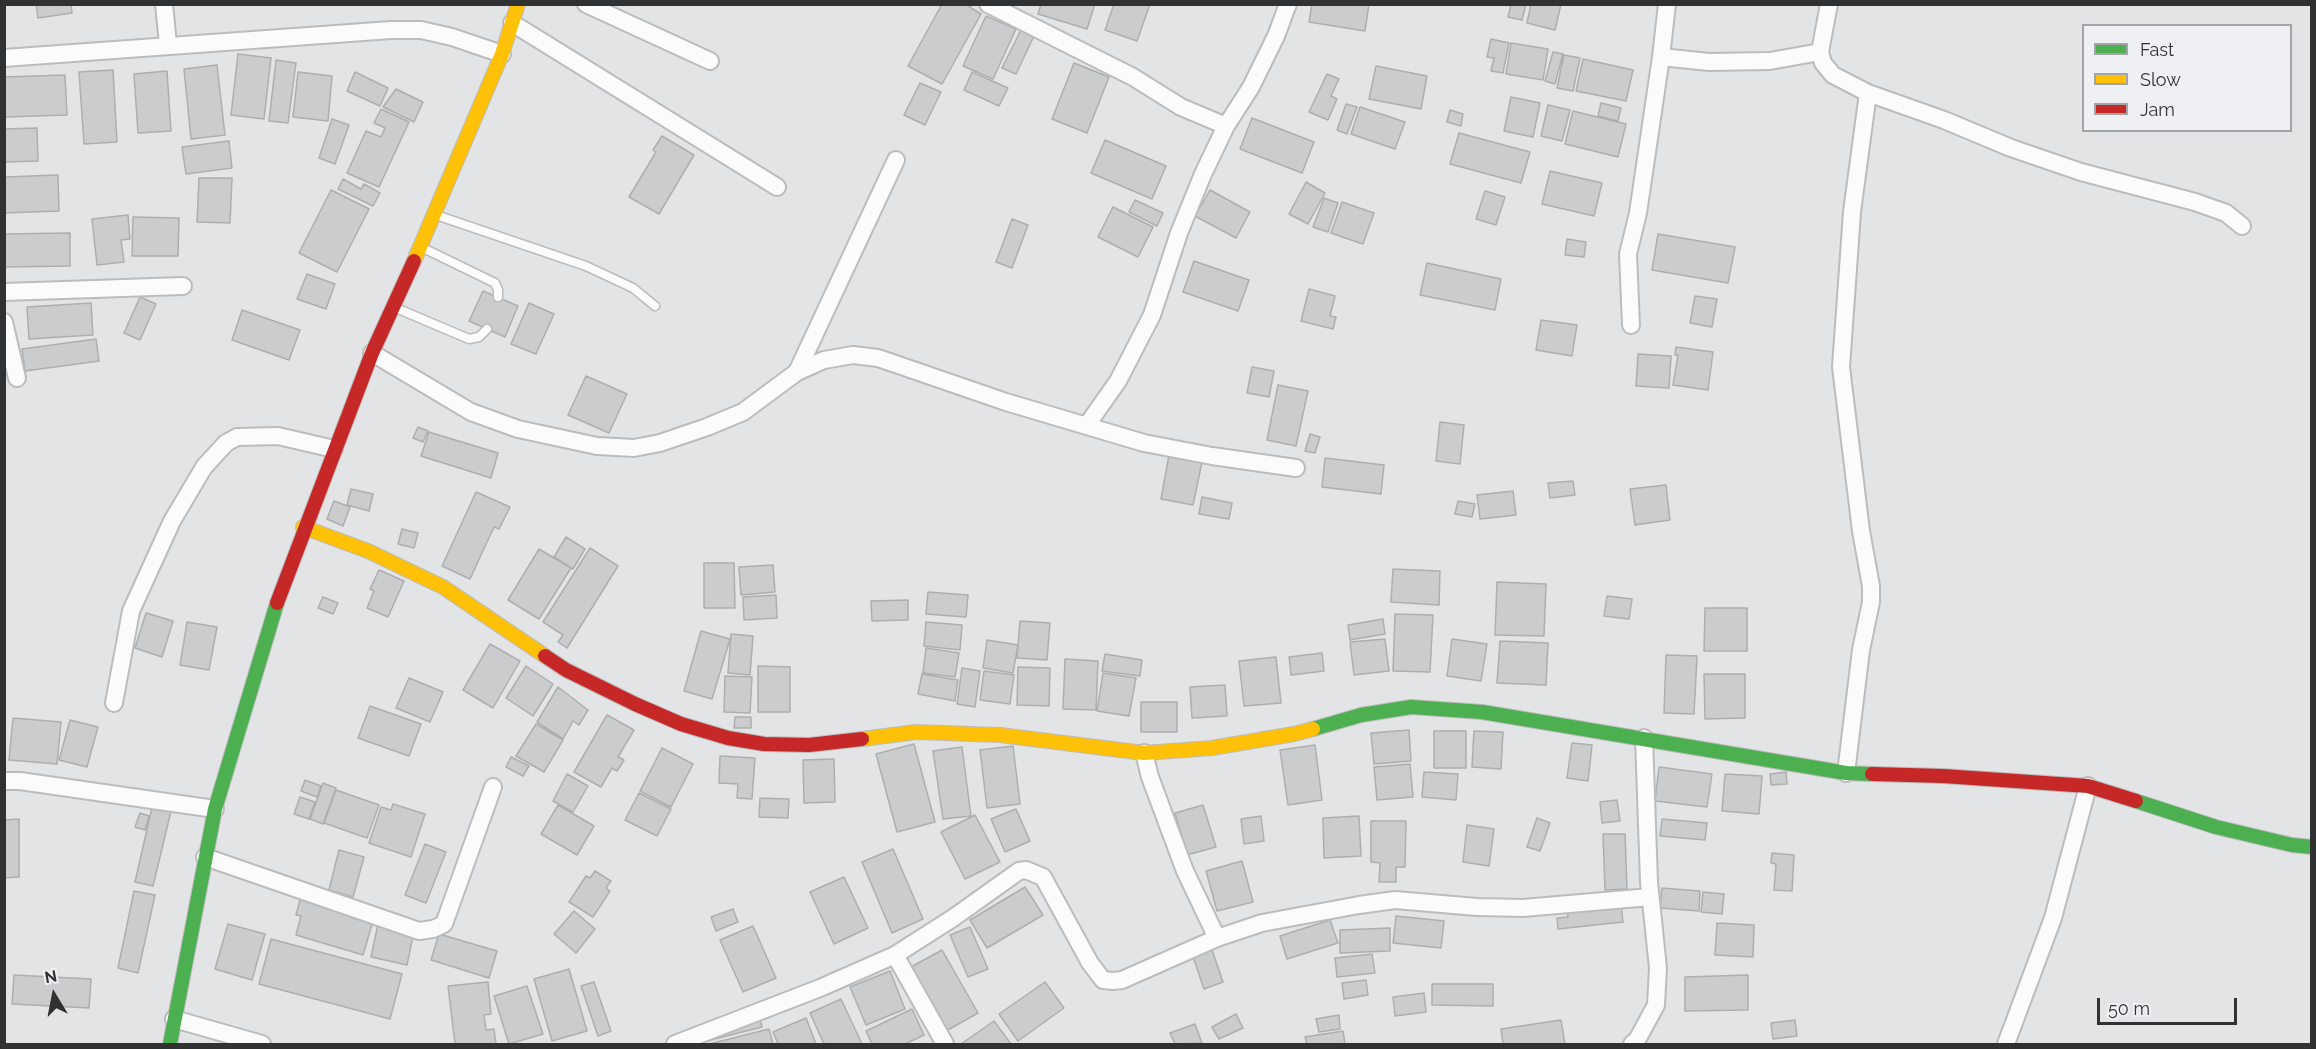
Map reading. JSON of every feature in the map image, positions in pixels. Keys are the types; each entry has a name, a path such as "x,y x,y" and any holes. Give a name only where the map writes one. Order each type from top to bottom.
{"street":[{"path":"164,4 168,44"},
{"path":"170,1044 215,809 252,682 303,527 372,353 435,215 502,54 518,4"},
{"path":"586,4 710,61"},
{"path":"987,4 1123,72 1181,106 1226,126"},
{"path":"1087,425 1118,381 1152,315 1179,233 1203,174 1226,126 1251,87 1276,36 1288,4"},
{"path":"1631,326 1628,254 1638,213 1667,4"},
{"path":"1829,4 1820,52 1823,63 1833,75 1868,93 2081,172 2195,202 2226,213 2242,226"},
{"path":"512,23 777,187"},
{"path":"4,58 168,44 391,30 421,30 452,37 502,54"},
{"path":"1661,57 1709,62 1770,61 1820,52"},
{"path":"1846,773 1861,650 1871,602 1871,586 1861,531 1841,367 1852,212 1868,93"},
{"path":"797,372 896,160"},
{"path":"4,292 183,286"},
{"path":"4,322 17,378"},
{"path":"372,353 471,412 519,429 606,447 634,448 660,443 707,427 743,412 797,372 824,360 853,355 878,358 1006,402 1144,443 1296,468"},
{"path":"114,703 131,611 172,521 204,467 226,443 237,436 278,436 334,449"},
{"path":"303,527 368,551 443,587 566,670 681,724 728,738 764,744 809,745 916,732 1000,735 1144,753 1212,748 1294,734 1361,715 1411,707 1482,712 1846,773 1943,776 2088,786 2216,827 2292,845 2312,847"},
{"path":"1632,1044 1637,1040 1656,1005 1658,968 1650,897 1644,738"},
{"path":"1144,753 1150,777 1178,853 1197,900 1217,938"},
{"path":"4,782 20,781 215,809"},
{"path":"2006,1044 2053,918 2088,786"},
{"path":"205,857 419,931 433,929 444,924 493,787"},
{"path":"686,1043 895,955 953,918 1019,871 1026,870 1043,877 1090,963 1103,980 1122,980 1217,938 1285,917 1395,900 1522,908 1650,897"},
{"path":"895,955 945,1044"},
{"path":"174,1019 262,1044"}],"lane":[{"path":"435,215 586,266 633,288 656,306"},
{"path":"421,247 495,283 498,297"},
{"path":"393,306 469,339 479,337 487,329"}],"building":[{"path":"36,4 71,4 72,13 38,18"},
{"path":"942,4 965,4 981,14 942,84 908,66"},
{"path":"1041,4 1095,4 1087,29 1038,14"},
{"path":"1114,4 1150,4 1137,41 1105,30"},
{"path":"1312,4 1369,4 1365,31 1309,22"},
{"path":"1511,4 1526,4 1522,20 1508,17"},
{"path":"1531,4 1561,4 1555,30 1527,23"},
{"path":"986,16 1016,29 993,79 963,66"},
{"path":"1021,30 1034,36 1016,74 1002,68"},
{"path":"1491,39 1509,43 1503,73 1491,71 1494,58 1487,57"},
{"path":"1511,43 1548,49 1543,80 1506,74"},
{"path":"1553,52 1563,54 1555,84 1545,81"},
{"path":"238,54 271,58 264,119 231,115"},
{"path":"1564,55 1580,58 1573,91 1557,88"},
{"path":"1583,59 1633,70 1626,101 1576,91"},
{"path":"276,60 296,63 288,123 269,121"},
{"path":"1074,63 1109,77 1087,133 1052,119"},
{"path":"217,65 225,135 191,139 184,69"},
{"path":"1376,66 1427,76 1421,109 1369,99"},
{"path":"113,70 117,142 84,144 79,72"},
{"path":"167,71 171,131 138,133 134,74"},
{"path":"298,72 332,76 328,121 293,117"},
{"path":"355,72 388,88 380,106 347,91"},
{"path":"972,72 1008,88 999,106 964,90"},
{"path":"1327,74 1339,79 1331,96 1337,99 1328,120 1309,112"},
{"path":"65,75 67,115 4,117 4,77"},
{"path":"920,83 941,92 925,125 904,115"},
{"path":"396,89 423,102 414,122 383,107"},
{"path":"1511,97 1540,103 1533,137 1504,131"},
{"path":"1601,103 1621,108 1618,121 1598,116"},
{"path":"1346,104 1357,107 1347,134 1337,130"},
{"path":"1548,105 1570,110 1562,141 1541,136"},
{"path":"1360,107 1405,122 1395,149 1351,134"},
{"path":"381,109 409,122 379,187 347,173 366,131 381,137 385,128 374,123"},
{"path":"1450,110 1463,114 1461,126 1447,122"},
{"path":"1573,111 1626,124 1618,157 1565,144"},
{"path":"1252,118 1314,142 1302,173 1240,149"},
{"path":"332,119 349,125 335,164 319,158"},
{"path":"37,128 38,161 4,162 4,129"},
{"path":"1459,133 1530,152 1521,183 1450,164"},
{"path":"662,136 694,155 659,214 629,197 656,152 653,150"},
{"path":"1105,140 1166,166 1152,199 1091,173"},
{"path":"229,141 232,168 186,174 182,147"},
{"path":"1550,171 1602,183 1594,216 1542,204"},
{"path":"58,175 59,211 4,213 4,177"},
{"path":"199,178 232,178 230,223 197,222"},
{"path":"343,179 361,189 364,184 380,193 373,206 338,189"},
{"path":"1306,182 1325,193 1308,224 1289,214"},
{"path":"331,190 369,209 337,272 299,253"},
{"path":"1210,190 1250,212 1236,238 1195,216"},
{"path":"1485,191 1505,197 1496,225 1476,219"},
{"path":"1324,198 1338,203 1328,232 1313,227"},
{"path":"1135,200 1163,213 1157,226 1129,212"},
{"path":"1342,202 1374,213 1363,244 1331,233"},
{"path":"1113,207 1153,227 1138,257 1098,237"},
{"path":"128,215 130,239 121,240 124,262 97,265 92,219"},
{"path":"133,217 179,218 178,256 132,256"},
{"path":"1012,219 1028,225 1012,268 996,262"},
{"path":"70,233 70,266 5,267 5,234"},
{"path":"1658,234 1735,247 1728,283 1652,270"},
{"path":"1567,239 1586,242 1584,257 1565,255"},
{"path":"1194,261 1249,280 1238,311 1183,292"},
{"path":"1427,263 1501,279 1495,310 1420,295"},
{"path":"307,274 335,284 326,309 297,299"},
{"path":"1309,289 1335,296 1330,316 1336,317 1333,329 1301,321"},
{"path":"483,291 518,306 505,337 469,321"},
{"path":"1695,296 1717,299 1712,327 1690,323"},
{"path":"140,297 156,304 140,340 124,333"},
{"path":"91,303 93,335 29,339 27,307"},
{"path":"529,303 554,314 536,354 511,344"},
{"path":"242,310 300,330 289,360 232,340"},
{"path":"1541,320 1577,325 1572,356 1536,350"},
{"path":"96,339 99,361 25,371 22,349"},
{"path":"1676,347 1713,352 1708,390 1673,385 1678,355 1675,355"},
{"path":"1638,354 1671,356 1669,388 1636,386"},
{"path":"1252,367 1274,371 1269,397 1247,393"},
{"path":"586,376 627,394 609,433 568,415"},
{"path":"1278,385 1308,391 1296,446 1267,440"},
{"path":"1440,422 1464,425 1460,464 1436,461"},
{"path":"418,427 428,431 423,442 413,438"},
{"path":"429,432 498,453 491,478 421,456"},
{"path":"1310,434 1320,437 1315,453 1305,451"},
{"path":"1169,455 1202,462 1193,505 1161,499"},
{"path":"1325,458 1384,465 1381,494 1322,487"},
{"path":"1573,481 1575,495 1550,498 1548,483"},
{"path":"1666,485 1670,520 1635,525 1630,489"},
{"path":"351,489 373,494 369,511 347,505"},
{"path":"1513,491 1516,515 1480,519 1477,495"},
{"path":"476,492 510,507 499,529 494,527 470,579 442,566"},
{"path":"1202,497 1232,503 1229,519 1199,514"},
{"path":"334,501 350,507 343,526 327,519"},
{"path":"1458,501 1475,504 1472,517 1455,514"},
{"path":"402,529 418,533 414,548 398,544"},
{"path":"566,537 585,549 573,569 554,557"},
{"path":"590,548 618,566 567,648 558,642 563,635 543,622"},
{"path":"539,549 571,568 539,619 508,600"},
{"path":"704,563 734,563 735,608 704,608"},
{"path":"773,565 775,592 741,595 739,567"},
{"path":"1393,569 1440,571 1439,605 1391,602"},
{"path":"379,570 404,581 388,617 367,608 374,591 370,589"},
{"path":"1497,582 1546,584 1544,636 1495,635"},
{"path":"928,592 968,595 966,617 926,614"},
{"path":"776,595 777,618 744,620 743,597"},
{"path":"1607,596 1632,599 1629,619 1604,616"},
{"path":"323,597 338,603 333,614 318,608"},
{"path":"908,600 908,620 872,621 871,601"},
{"path":"1705,608 1747,608 1747,651 1704,651"},
{"path":"146,613 173,621 162,657 135,648"},
{"path":"1395,614 1433,615 1430,672 1393,671"},
{"path":"1383,619 1385,634 1350,640 1348,625"},
{"path":"1020,621 1050,623 1047,660 1017,658"},
{"path":"187,622 217,627 209,670 180,665"},
{"path":"926,622 962,625 960,650 924,646"},
{"path":"701,631 730,639 712,699 684,691"},
{"path":"731,634 753,636 750,675 728,673"},
{"path":"1385,639 1389,671 1354,675 1350,642"},
{"path":"1452,639 1487,644 1481,681 1447,676"},
{"path":"987,640 1018,645 1013,673 983,668"},
{"path":"1500,641 1548,643 1546,685 1497,683"},
{"path":"490,644 520,661 493,708 463,690"},
{"path":"926,648 959,653 955,677 923,673"},
{"path":"1322,653 1324,671 1291,675 1289,657"},
{"path":"1105,654 1142,660 1140,676 1102,671"},
{"path":"1666,655 1697,656 1694,714 1664,713"},
{"path":"1276,657 1281,703 1244,706 1239,661"},
{"path":"1065,659 1098,661 1096,710 1063,709"},
{"path":"526,666 553,684 533,716 506,698"},
{"path":"758,666 790,667 790,712 758,712"},
{"path":"1018,667 1050,668 1049,706 1017,705"},
{"path":"962,668 980,671 975,707 957,704"},
{"path":"984,671 1014,675 1010,704 980,700"},
{"path":"1103,673 1136,678 1129,716 1097,711"},
{"path":"922,674 958,680 955,701 918,694"},
{"path":"1704,674 1745,674 1745,718 1705,719"},
{"path":"725,676 752,677 750,713 724,712"},
{"path":"409,678 443,692 430,722 396,708"},
{"path":"1225,685 1227,716 1192,718 1190,687"},
{"path":"558,687 588,710 579,725 573,721 563,739 537,722"},
{"path":"1141,702 1177,702 1177,732 1141,732"},
{"path":"370,706 421,724 409,756 358,738"},
{"path":"607,715 634,730 618,757 624,760 617,771 612,768 601,787 574,772"},
{"path":"735,717 751,717 751,728 734,728"},
{"path":"13,718 61,722 57,764 9,760"},
{"path":"70,720 98,727 87,767 59,760"},
{"path":"536,724 563,740 544,772 516,756"},
{"path":"1409,730 1411,761 1374,764 1371,733"},
{"path":"1434,731 1466,731 1466,768 1434,768"},
{"path":"1474,731 1503,732 1501,769 1472,767"},
{"path":"1572,743 1592,745 1588,781 1567,778"},
{"path":"914,744 935,822 897,832 876,754"},
{"path":"1315,745 1322,800 1288,805 1280,750"},
{"path":"1013,746 1020,804 987,808 980,750"},
{"path":"962,747 971,816 943,819 933,751"},
{"path":"662,748 693,764 671,807 640,791"},
{"path":"720,756 755,758 752,799 737,798 738,784 719,783"},
{"path":"511,757 529,766 523,776 506,767"},
{"path":"834,759 835,802 804,803 803,760"},
{"path":"1410,764 1413,797 1377,800 1374,767"},
{"path":"1659,767 1712,774 1707,807 1655,801"},
{"path":"1424,772 1458,774 1456,800 1422,797"},
{"path":"1786,772 1787,784 1771,785 1770,774"},
{"path":"567,774 588,786 573,812 553,801"},
{"path":"1725,774 1762,776 1759,814 1722,811"},
{"path":"305,780 321,786 317,797 301,791"},
{"path":"323,783 336,788 323,824 310,819"},
{"path":"336,790 379,805 367,838 324,823"},
{"path":"639,793 671,809 657,836 625,820"},
{"path":"300,797 315,802 309,819 294,814"},
{"path":"760,798 789,799 788,818 759,817"},
{"path":"1617,800 1620,821 1602,823 1600,802"},
{"path":"153,803 172,807 153,886 135,882"},
{"path":"393,804 425,814 411,857 369,843 381,807 391,810"},
{"path":"558,805 594,826 577,855 541,834"},
{"path":"1203,805 1216,847 1187,855 1175,813"},
{"path":"1016,809 1030,841 1005,852 991,819"},
{"path":"140,813 149,816 145,830 135,827"},
{"path":"975,815 1000,862 965,879 941,832"},
{"path":"1261,816 1264,841 1244,844 1241,819"},
{"path":"1359,816 1361,856 1324,858 1323,818"},
{"path":"1537,818 1550,823 1540,851 1527,847"},
{"path":"19,819 19,877 4,878 4,820"},
{"path":"1662,819 1707,823 1705,840 1660,836"},
{"path":"1371,821 1406,821 1405,867 1396,867 1396,882 1379,882 1380,863 1371,862"},
{"path":"1467,825 1494,829 1489,866 1463,862"},
{"path":"1603,834 1625,834 1627,889 1605,890"},
{"path":"425,844 446,852 426,903 405,895"},
{"path":"893,849 923,919 892,933 862,862"},
{"path":"339,850 364,857 353,897 329,890"},
{"path":"1772,853 1794,855 1792,891 1774,890 1776,864 1771,863"},
{"path":"1242,861 1253,902 1217,911 1206,871"},
{"path":"595,871 611,881 606,888 610,891 593,917 569,902 586,876 590,878"},
{"path":"844,877 868,928 834,944 810,892"},
{"path":"1025,887 1043,915 987,948 970,920"},
{"path":"1662,888 1700,891 1699,911 1660,908"},
{"path":"134,891 155,895 138,973 118,968"},
{"path":"1703,892 1724,894 1722,914 1701,912"},
{"path":"300,900 373,921 363,955 296,935 301,916 296,915"},
{"path":"1621,904 1623,922 1558,929 1557,918 1568,917 1567,910"},
{"path":"733,909 738,922 716,931 711,917"},
{"path":"574,911 595,929 576,953 554,934"},
{"path":"1396,916 1444,921 1441,948 1393,943"},
{"path":"1330,920 1338,943 1287,959 1280,936"},
{"path":"1717,923 1754,925 1753,957 1715,955"},
{"path":"228,924 265,934 252,980 215,969"},
{"path":"378,924 414,931 407,965 371,957"},
{"path":"753,926 776,978 743,992 720,940"},
{"path":"970,927 988,969 968,977 950,935"},
{"path":"1390,928 1390,951 1340,953 1340,930"},
{"path":"439,934 497,951 489,978 431,960"},
{"path":"271,939 402,974 390,1019 259,984"},
{"path":"1211,947 1223,982 1204,989 1192,954"},
{"path":"942,950 978,1013 946,1031 911,967"},
{"path":"1372,954 1375,973 1337,977 1335,958"},
{"path":"569,969 587,1031 552,1041 534,979"},
{"path":"890,971 905,1009 866,1025 850,987"},
{"path":"14,975 91,979 89,1008 12,1004"},
{"path":"1748,975 1748,1010 1685,1011 1685,977"},
{"path":"1366,980 1368,995 1344,999 1342,983"},
{"path":"488,982 491,1014 484,1015 486,1030 494,1029 496,1044 455,1044 448,986"},
{"path":"594,982 611,1031 598,1036 581,986"},
{"path":"1045,982 1064,1008 1018,1041 999,1014"},
{"path":"1432,984 1493,984 1493,1006 1432,1005"},
{"path":"527,986 543,1034 509,1044 494,996"},
{"path":"1424,993 1426,1012 1395,1016 1393,997"},
{"path":"841,999 862,1044 824,1044 810,1013"},
{"path":"912,1009 924,1035 905,1044 872,1044 866,1031"},
{"path":"1236,1014 1243,1028 1219,1039 1212,1027"},
{"path":"1339,1015 1340,1029 1319,1032 1316,1019"},
{"path":"806,1018 816,1044 778,1044 773,1032"},
{"path":"760,1020 762,1027 707,1041 705,1033"},
{"path":"1561,1020 1565,1044 1503,1044 1501,1029"},
{"path":"1795,1020 1797,1036 1773,1039 1771,1023"},
{"path":"994,1021 1011,1044 961,1044"},
{"path":"1195,1024 1202,1043 1175,1044 1170,1033"},
{"path":"769,1029 773,1044 709,1044"},
{"path":"1343,1031 1345,1044 1307,1044 1305,1037"}],"traffic: fast":[{"path":"170,1044 215,809 277,603"},
{"path":"1313,729 1361,715 1411,707 1482,712 1846,773 1872,774"},
{"path":"2136,801 2216,827 2292,845 2312,847"}],"traffic: slow":[{"path":"414,261 502,54 518,4"},
{"path":"303,527 368,551 443,587 545,656"},
{"path":"862,739 916,732 1000,735 1144,753 1212,748 1313,729"}],"traffic: jam":[{"path":"277,603 372,353 414,261"},
{"path":"545,656 566,670 635,704 681,724 728,738 764,744 809,745 862,739"},
{"path":"1872,774 1943,776 2088,786 2136,801"}]}
